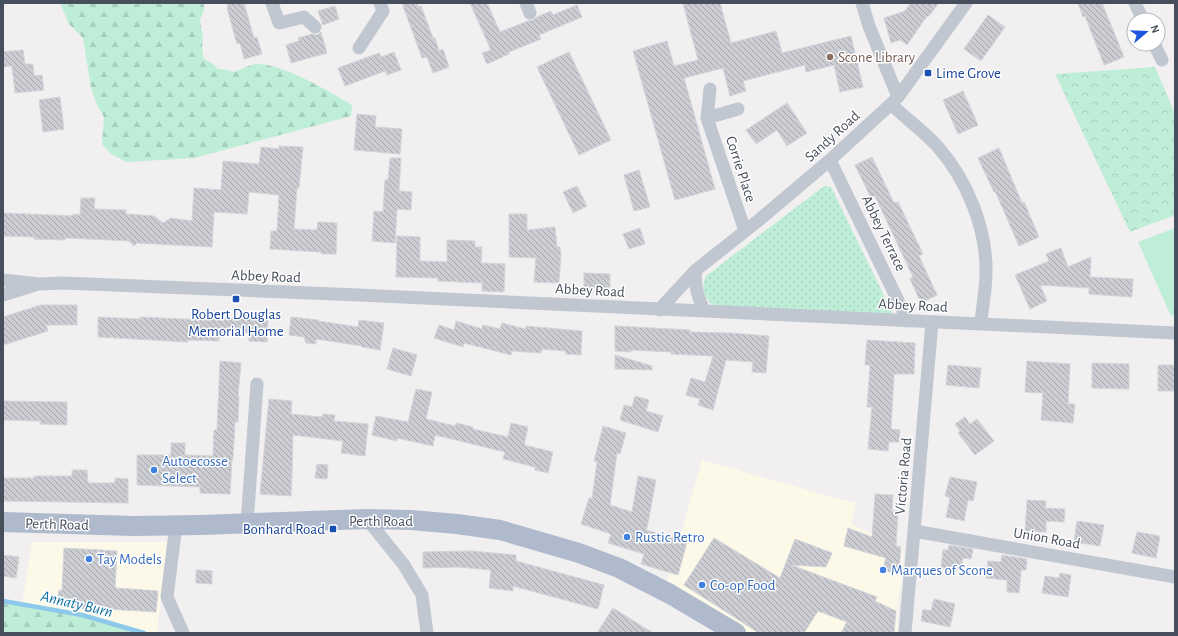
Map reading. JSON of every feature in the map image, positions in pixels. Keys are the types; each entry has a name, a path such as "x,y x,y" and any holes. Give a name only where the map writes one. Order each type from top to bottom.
{"main road":[{"name":"Perth Road","path":"3,522 101,525 176,525 247,524 367,519 411,520 500,530 579,553 619,568 670,594 736,633"}],"street":[{"path":"272,3 280,23 304,17 315,27"},
{"path":"359,48 383,11 380,3"},
{"path":"862,3 894,100 937,146 957,173 970,197 979,225 985,254 986,272 981,324"},
{"name":"Sandy Road","path":"659,310 696,270 830,160 894,100 966,3"},
{"path":"1158,52 1162,60"},
{"name":"Corrie Place","path":"710,89 707,118 745,231"},
{"path":"707,118 738,109"},
{"name":"Abbey Terrace","path":"830,160 901,305 906,321"},
{"path":"696,270 695,279 697,293 704,311"},
{"name":"Abbey Road","path":"3,280 17,280 39,284 63,283 359,295 1175,333"},
{"path":"3,295 39,284"},
{"name":"Victoria Road","path":"905,633 932,322"},
{"path":"247,524 257,384"},
{"path":"367,519 404,565 422,595 427,633"},
{"path":"176,525 167,597 183,633"},
{"name":"Union Road","path":"914,531 1175,577"}],"shaded area":[{"path":"702,460 856,503 851,524 903,548 902,576 898,600 897,633 743,633 667,582"},
{"path":"32,542 167,542 157,633 134,633 22,604"}],"green space":[{"path":"60,3 204,3 204,10 200,20 204,59 218,69 234,72 255,64 280,68 306,79 352,105 351,116 194,158 127,162 111,154 102,144 104,117 97,105 91,88 83,38 69,24"},
{"path":"1155,67 1175,114 1175,215 1130,232 1055,74"},
{"path":"824,186 831,187 894,316 715,308 704,294 703,286 706,276"},
{"path":"1175,228 1175,315 1171,316 1138,242"},
{"path":"3,601 82,615 144,633 3,633"}],"building":[{"path":"227,3 244,3 254,38 257,37 262,54 244,59 240,43 237,44"},
{"path":"402,3 417,3 418,7 421,6 433,38 435,38 439,51 443,49 449,67 433,73 427,57 422,58"},
{"path":"470,3 487,3 500,32 533,20 551,11 553,15 577,5 582,17 539,35 541,39 509,52 509,54 487,64 482,53 491,50"},
{"path":"683,3 720,3 731,43 776,31 782,53 851,36 863,87 840,92 834,65 806,72 805,65 743,81 746,91 730,96 723,68 684,78 715,189 675,200 633,51 667,41 674,66 698,60"},
{"path":"911,3 939,3 928,17 927,16 907,45 900,40 891,43 884,18 905,11"},
{"path":"1078,3 1102,3 1124,57 1104,65 1085,16 1083,17"},
{"path":"335,6 339,19 323,25 318,11"},
{"path":"988,15 1005,27 981,61 964,49"},
{"path":"321,32 327,53 291,63 286,45 299,41 298,38 312,34 317,35"},
{"path":"23,50 25,64 33,64 34,76 42,75 44,90 15,93 12,66 4,67 3,52"},
{"path":"394,52 401,70 387,75 385,71 345,86 338,68 379,53 381,57"},
{"path":"569,52 611,140 579,155 537,67"},
{"path":"963,91 978,125 958,134 943,100"},
{"path":"60,97 64,129 43,132 39,100"},
{"path":"787,103 807,133 787,146 777,130 756,144 746,130"},
{"path":"357,114 376,116 375,127 402,129 400,154 354,150"},
{"path":"279,146 303,147 299,188 297,188 294,229 317,230 318,222 337,223 336,254 270,249 271,231 277,231 279,195 249,192 247,214 214,212 212,247 137,243 134,246 129,241 65,238 65,240 34,239 34,237 3,236 3,213 80,215 81,198 95,198 94,209 126,210 126,214 154,216 163,223 171,218 192,221 194,188 221,190 223,161 259,164 261,147 279,149"},
{"path":"999,148 1022,203 1024,202 1039,237 1019,246 995,191 994,192 978,158"},
{"path":"872,157 894,203 898,202 923,254 919,256 937,295 921,303 910,279 913,277 875,196 871,198 855,165"},
{"path":"390,158 401,158 399,191 412,192 411,210 397,209 395,243 372,241 374,211 383,212 385,180 388,180"},
{"path":"639,170 650,207 634,211 624,175"},
{"path":"577,186 587,206 573,213 563,192"},
{"path":"509,214 527,214 527,230 555,227 557,247 560,247 561,254 559,283 534,282 536,258 509,257"},
{"path":"640,228 645,244 629,249 623,234"},
{"path":"397,236 420,237 420,261 447,262 447,240 475,241 475,247 482,247 481,263 505,264 504,292 482,291 482,283 438,281 438,278 396,277"},
{"path":"1061,248 1068,267 1091,257 1090,277 1133,279 1132,297 1089,294 1089,288 1040,285 1047,301 1030,309 1015,275 1049,261 1046,254"},
{"path":"584,273 610,274 610,288 584,288"},
{"path":"41,305 77,305 77,325 46,325 48,331 3,345 3,317"},
{"path":"205,316 268,319 267,342 249,341 249,333 219,332 219,341 188,340 188,342 98,337 98,317 205,320"},
{"path":"291,317 358,327 359,320 384,323 380,350 316,339 316,344 306,343 304,337 289,335"},
{"path":"456,321 482,329 483,325 500,329 502,323 526,329 526,326 582,331 581,355 566,354 565,351 542,349 541,353 512,351 511,355 464,343 463,347 434,338 439,325 454,330"},
{"path":"615,326 769,336 766,373 752,372 753,362 726,360 713,410 698,405 700,399 686,395 691,378 705,382 713,356 671,354 671,352 631,350 631,352 615,351"},
{"path":"867,340 915,343 914,374 894,374 891,429 900,430 899,442 889,442 888,451 868,449 872,407 867,407 870,365 865,365"},
{"path":"393,348 417,355 411,376 387,369"},
{"path":"615,355 652,366 652,370 615,369"},
{"path":"220,361 241,363 238,396 238,422 235,422 230,494 200,493 200,487 137,485 137,455 171,455 171,443 185,443 185,455 213,456 214,430 217,430"},
{"path":"1027,361 1070,364 1068,404 1075,404 1073,423 1041,420 1043,393 1025,392"},
{"path":"1092,363 1129,364 1129,389 1092,388"},
{"path":"948,365 981,368 979,388 946,385"},
{"path":"1158,365 1175,365 1175,391 1158,391"},
{"path":"416,389 432,392 426,419 455,426 456,423 473,427 473,429 508,437 511,423 528,427 524,445 553,452 548,473 535,470 535,467 503,459 505,452 435,435 433,446 397,438 397,441 372,435 376,416 408,422"},
{"path":"635,396 649,400 646,411 663,416 658,432 620,420 624,405 632,407"},
{"path":"269,399 292,401 291,414 322,417 323,414 335,415 334,421 368,424 365,456 341,453 343,441 293,435 291,496 260,494"},
{"path":"3,401 67,402 67,425 40,424 40,421 3,420"},
{"path":"965,417 970,424 977,419 994,441 975,455 958,433 960,431 955,424"},
{"path":"603,426 626,433 620,454 617,453 610,505 632,512 638,476 656,480 646,530 687,542 678,575 641,564 644,554 608,543 611,534 581,524 589,498 592,499 597,462 594,461"},
{"path":"317,464 328,465 327,479 315,478"},
{"path":"72,470 87,470 88,483 115,483 115,478 128,479 128,503 3,501 3,478 72,476"},
{"path":"950,477 977,482 973,501 968,500 964,521 946,517 950,498 945,496"},
{"path":"875,494 893,495 892,511 898,511 896,546 901,547 899,573 882,571 886,558 844,546 848,528 872,537"},
{"path":"1027,500 1046,501 1045,508 1065,509 1064,522 1046,521 1046,532 1025,531"},
{"path":"1077,521 1104,525 1100,546 1074,542"},
{"path":"1137,532 1160,536 1156,558 1132,553"},
{"path":"714,538 780,578 795,539 832,553 826,567 791,565 877,597 875,601 896,611 894,633 841,633 847,622 818,611 804,633 759,633 684,585"},
{"path":"949,545 973,549 971,559 963,558 961,570 941,568 943,550 948,550"},
{"path":"64,548 117,551 115,588 158,591 156,612 90,608 90,610 56,604 59,590 62,591"},
{"path":"471,551 516,555 516,561 604,585 598,609 513,586 513,591 489,588 491,570 458,567 423,568 423,552"},
{"path":"3,555 19,557 16,578 3,576"},
{"path":"1002,555 1027,559 1026,570 1021,570 1019,593 1007,592 1007,580 986,578 988,561 1001,562"},
{"path":"196,570 212,571 212,584 196,583"},
{"path":"1060,573 1071,575 1068,597 1042,593 1045,576 1059,578"},
{"path":"934,599 955,604 950,627 921,621 923,609 931,611"},
{"path":"613,608 653,633 597,633"}],"waterway":[{"name":"Annaty Burn","path":"3,601 82,615 144,633"}],"place":[{"name":"Scone Library","path":"830,57"},
{"name":"Lime Grove","path":"928,73"},
{"name":"Robert Douglas Memorial Home","path":"236,299"},
{"name":"Autoecosse Select","path":"154,470"},
{"name":"Bonhard Road","path":"333,529"},
{"name":"Rustic Retro","path":"627,537"},
{"name":"Tay Models","path":"89,559"},
{"name":"Marques of Scone","path":"883,570"},
{"name":"Co-op Food","path":"702,585"}]}
